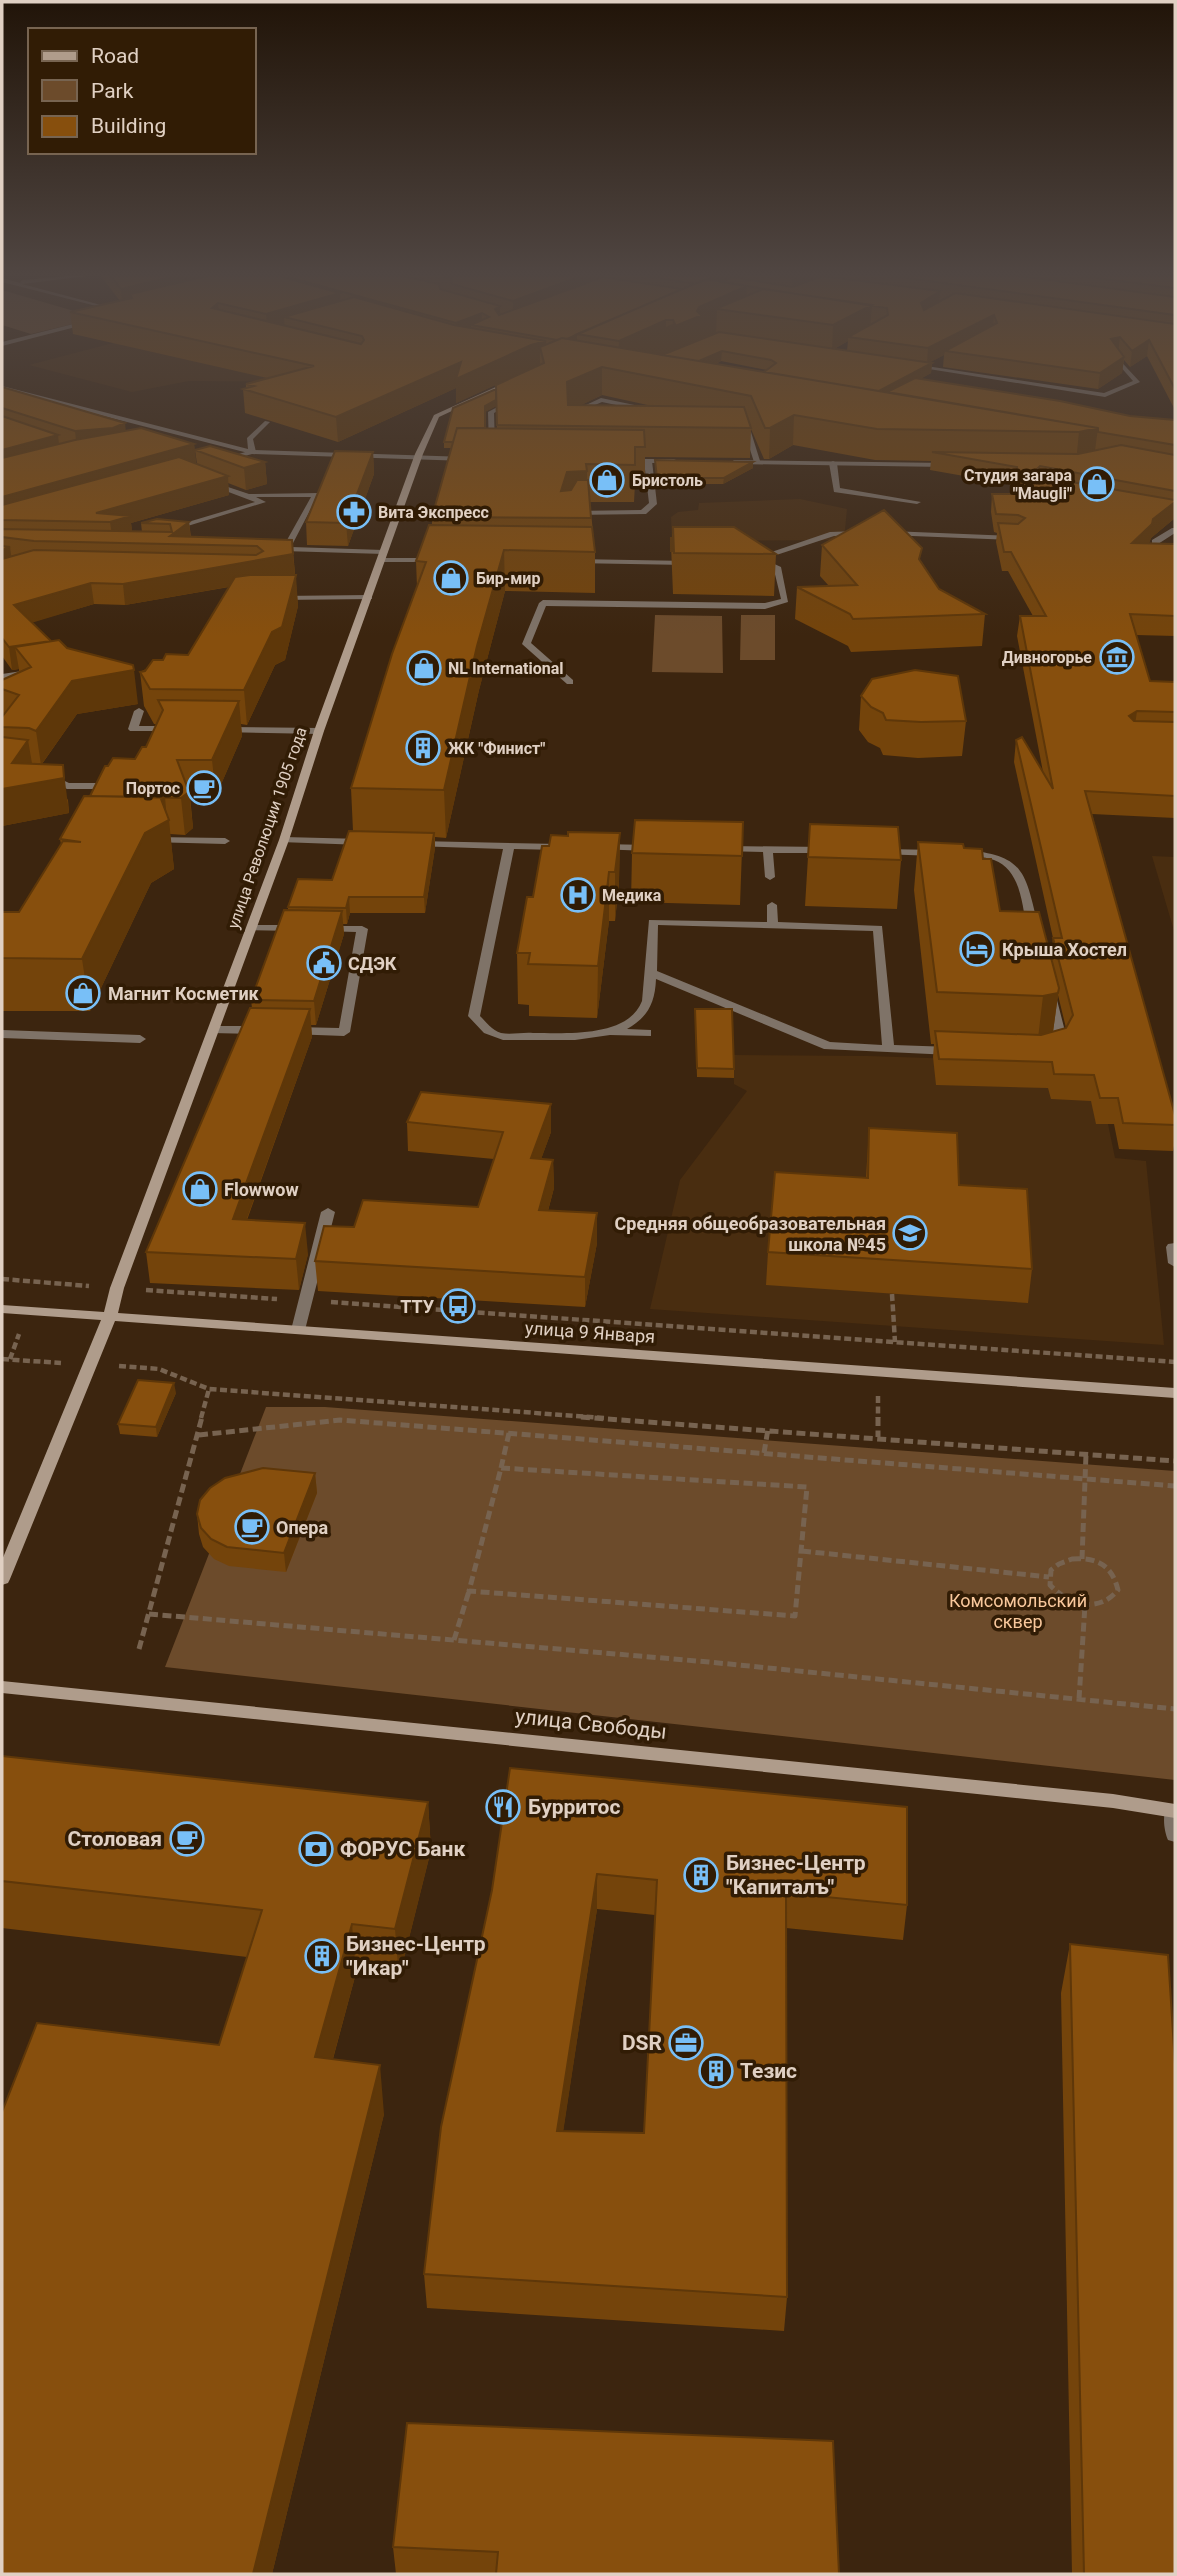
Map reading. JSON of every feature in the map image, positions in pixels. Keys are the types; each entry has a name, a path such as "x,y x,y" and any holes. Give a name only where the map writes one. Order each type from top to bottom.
{"street":[{"path":"34,396 252,452 479,459"},
{"name":"улица Революции 1905 года","path":"2,1579 110,1317 117,1288 284,840 319,731 417,458 436,416 479,396"},
{"path":"491,459 491,412 524,396"},
{"path":"1098,406 1104,396"},
{"path":"571,423 570,414 601,400 638,407 650,406"},
{"path":"252,452 249,439 267,422"},
{"path":"734,429 748,432 758,462"},
{"path":"184,443 225,445"},
{"path":"217,462 252,452"},
{"path":"622,461 689,461"},
{"path":"570,519 573,513 643,512 653,504 648,461"},
{"path":"730,462 954,465"},
{"path":"833,463 837,490 917,502"},
{"path":"162,533 262,502 207,481"},
{"path":"244,495 316,495 286,549 440,560"},
{"path":"1155,542 1175,530"},
{"path":"570,682 526,643 543,603 765,607 785,600 778,569 770,564 747,564 767,554 833,534 869,532"},
{"path":"883,533 1016,538"},
{"path":"566,561 705,563"},
{"path":"272,598 369,597"},
{"path":"2,677 42,671"},
{"path":"139,711 133,729 169,729"},
{"path":"151,740 157,729"},
{"path":"206,729 319,731"},
{"path":"43,773 68,786 94,790 126,786"},
{"path":"142,840 225,841"},
{"path":"284,840 374,842"},
{"path":"401,843 578,847"},
{"path":"509,846 474,1016 485,1029 498,1035 585,1037 631,1021 644,1010 650,997 653,922 878,928 888,1048"},
{"path":"591,847 659,848"},
{"path":"714,848 835,850"},
{"path":"768,849 770,877"},
{"path":"876,851 983,854 1007,860 1019,873 1035,938"},
{"path":"772,905 773,925"},
{"path":"215,1030 344,1032 362,929 251,928"},
{"path":"651,973 828,1046 960,1051"},
{"path":"1047,1051 1058,1048 1061,1039 1048,989"},
{"path":"604,1032 647,1027 631,1021"},
{"path":"2,1034 140,1039"},
{"path":"298,1330 328,1212"},
{"path":"1175,1247 1172,1247 1175,1263"},
{"name":"улица 9 Января","path":"2,1309 1175,1393"},
{"name":"улица Свободы","path":"2,1687 1085,1798 1174,1811"},
{"path":"1174,1811 1175,1835"}],"path":[{"path":"2,1279 1175,1362"},
{"path":"892,1294 895,1342"},
{"path":"139,1649 199,1435 209,1389 1175,1461"},
{"path":"199,1435 340,1420 1175,1486"},
{"path":"764,1453 768,1429"},
{"path":"454,1640 509,1433"},
{"path":"1082,1559 1086,1454"},
{"path":"469,1591 795,1616 807,1486 501,1468"},
{"path":"802,1551 1049,1577"},
{"path":"1082,1559 1107,1568 1118,1582 1118,1590 1114,1597 1096,1605 1085,1605 1063,1598 1050,1585 1049,1577 1057,1564 1065,1560 1082,1559"},
{"path":"1079,1699 1085,1605"},
{"path":"149,1614 709,1662 1175,1709"}],"shaded area":[{"path":"800,499 847,509 844,540 672,541 671,517 678,512 698,510 699,503"},
{"path":"1152,856 1175,857 1175,934"},
{"name":"Средняя общеобразовательная школа №45","path":"733,1055 868,1056 1081,1063 1108,1124 1115,1158 1146,1161 1164,1345 650,1309 680,1180 747,1091 734,1084"}],"green space":[{"path":"655,615 722,616 723,673 652,672"},
{"path":"741,615 775,615 775,660 740,660"},
{"name":"Комсомольский сквер","path":"266,1407 325,1407 1175,1471 1175,1780 165,1667"}],"building":[{"path":"2,396 33,396 125,423 113,428 75,431 2,408"},
{"path":"267,396 383,396 336,417"},
{"path":"480,396 496,396 496,400 485,406 485,428 457,428 453,442 444,442 453,408"},
{"path":"496,396 568,396 568,405 744,407 751,428 497,425"},
{"path":"751,396 909,396 1098,428 1079,432 877,429 794,415 765,428"},
{"path":"912,396 1030,396 1130,416 1175,420 1175,445 1098,432 1098,428"},
{"path":"2,416 58,435 2,450"},
{"path":"141,428 194,444 2,497 2,458 75,440"},
{"path":"457,428 644,430 645,447 635,447 635,465 586,464 587,471 567,472 561,491 571,490 577,480 588,480 591,518 432,517"},
{"path":"1121,445 1175,455 1175,491 1040,466 1034,472 1037,476 1175,500 1153,519 1152,524 1132,543 1175,544 1175,616 1130,614 1150,681 1175,682 1175,712 1137,711 1129,716 1134,721 1175,722 1175,796 1085,791 1175,1115 1175,1125 1123,1123 1118,1098 1100,1098 1094,1075 1054,1074 1052,1062 939,1059 935,1031 1041,1035 1066,1028 1073,1015 1053,938 1062,938 1016,740 1022,737 1053,789 1020,616 1046,616 1011,552 1004,552 998,523 1018,524 1025,518 996,514 992,494 1014,494 1017,467 932,452 1078,454"},
{"path":"210,446 265,462 244,468 195,450"},
{"path":"335,451 373,452 346,523 306,522"},
{"path":"179,457 228,476 96,513 131,516 110,522 2,520 2,505"},
{"path":"655,460 753,462 724,478 657,478"},
{"path":"884,510 922,548 919,559 939,589 985,614 853,619 850,614 797,587 857,585 822,545"},
{"path":"157,519 189,522 170,536 292,540 293,554 123,584 91,583 14,605 51,641 9,647 2,638 2,559 34,550 256,555 263,551 257,546 34,541 2,537 2,529 172,532 170,524 141,523"},
{"path":"429,525 592,527 595,552 504,550 477,646 444,790 351,788 392,654 426,562 416,561"},
{"path":"673,527 734,527 776,554 674,553"},
{"path":"296,575 282,627 272,632 244,690 150,689 140,672 145,671 153,660 163,660 166,654 188,655 235,577"},
{"path":"59,640 67,648 133,665 134,670 72,681 36,731 29,728 2,727 2,717 19,695 2,689 2,680 31,667 15,647"},
{"path":"915,670 958,676 966,721 886,720 883,713 871,707 861,696 872,679"},
{"path":"158,700 239,701 212,760 177,760 189,792 181,798 90,796 105,766 108,766 113,758 135,759 142,747 146,747 163,710"},
{"path":"2,737 28,740 12,763 63,765 64,778 2,789"},
{"path":"84,796 165,797 161,799 169,820 145,833 82,959 2,958 2,912 19,912 63,841 81,842 60,839"},
{"path":"635,820 743,822 742,856 632,853"},
{"path":"810,824 898,827 901,860 808,857"},
{"path":"349,831 434,833 424,897 349,897 346,908 288,907 298,879 332,880"},
{"path":"568,832 620,833 615,872 609,872 598,966 528,964 530,953 517,953 527,897 533,897 542,846 549,846 551,835 568,836"},
{"path":"918,842 963,844 964,848 982,849 983,859 991,859 1000,911 1039,912 1059,988 1058,993 1043,996 937,992"},
{"path":"284,910 342,911 314,1001 251,1000"},
{"path":"250,1008 310,1009 233,1219 305,1223 296,1259 146,1252"},
{"path":"695,1009 732,1009 734,1069 697,1068"},
{"path":"421,1092 551,1104 531,1158 553,1160 539,1210 597,1213 585,1277 315,1261 324,1226 354,1227 363,1200 478,1207 503,1132 407,1122"},
{"path":"869,1128 957,1133 959,1185 1027,1189 1032,1269 768,1252 775,1172 868,1178"},
{"path":"138,1380 174,1383 156,1427 118,1424"},
{"name":"Опера","path":"263,1468 315,1473 284,1553 227,1547 211,1539 201,1528 197,1514 200,1500 210,1488 225,1478"},
{"path":"2,1756 428,1802 395,1929 352,1924 315,2057 380,2065 253,2574 2,2574 2,2112 37,2023 219,2045 262,1910 2,1881"},
{"path":"510,1768 907,1807 907,1905 786,1893 787,2297 424,2274 441,2127 492,1890","holes":["597,1874 657,1880 644,2133 557,2131"]},
{"path":"1070,1944 1168,1955 1175,2064 1175,2574 1084,2574"},
{"path":"407,2423 833,2441 839,2574 496,2574 498,2552 393,2547"}],"place":[{"name":"Бристоль","path":"607,480"},
{"name":"Студия загара \"Maugli\"","path":"1097,484"},
{"name":"Вита Экспресс","path":"354,512"},
{"name":"Бир-мир","path":"451,578"},
{"name":"Дивногорье","path":"1117,657"},
{"name":"NL International","path":"424,668"},
{"name":"ЖК \"Финист\"","path":"423,748"},
{"name":"Портос","path":"204,788"},
{"name":"Медика","path":"578,895"},
{"name":"Крыша Хостел","path":"977,949"},
{"name":"СДЭК","path":"324,963"},
{"name":"Магнит Косметик","path":"83,993"},
{"name":"Flowwow","path":"200,1189"},
{"name":"Средняя общеобразовательная школа №45","path":"910,1233"},
{"name":"ТТУ","path":"458,1306"},
{"name":"Опера","path":"252,1527"},
{"name":"Бурритос","path":"503,1807"},
{"name":"Столовая","path":"187,1839"},
{"name":"ФОРУС Банк","path":"316,1849"},
{"name":"Бизнес-Центр \"Капиталъ\"","path":"701,1875"},
{"name":"Бизнес-Центр \"Икар\"","path":"322,1956"},
{"name":"DSR","path":"686,2043"},
{"name":"Тезис","path":"716,2071"}]}
